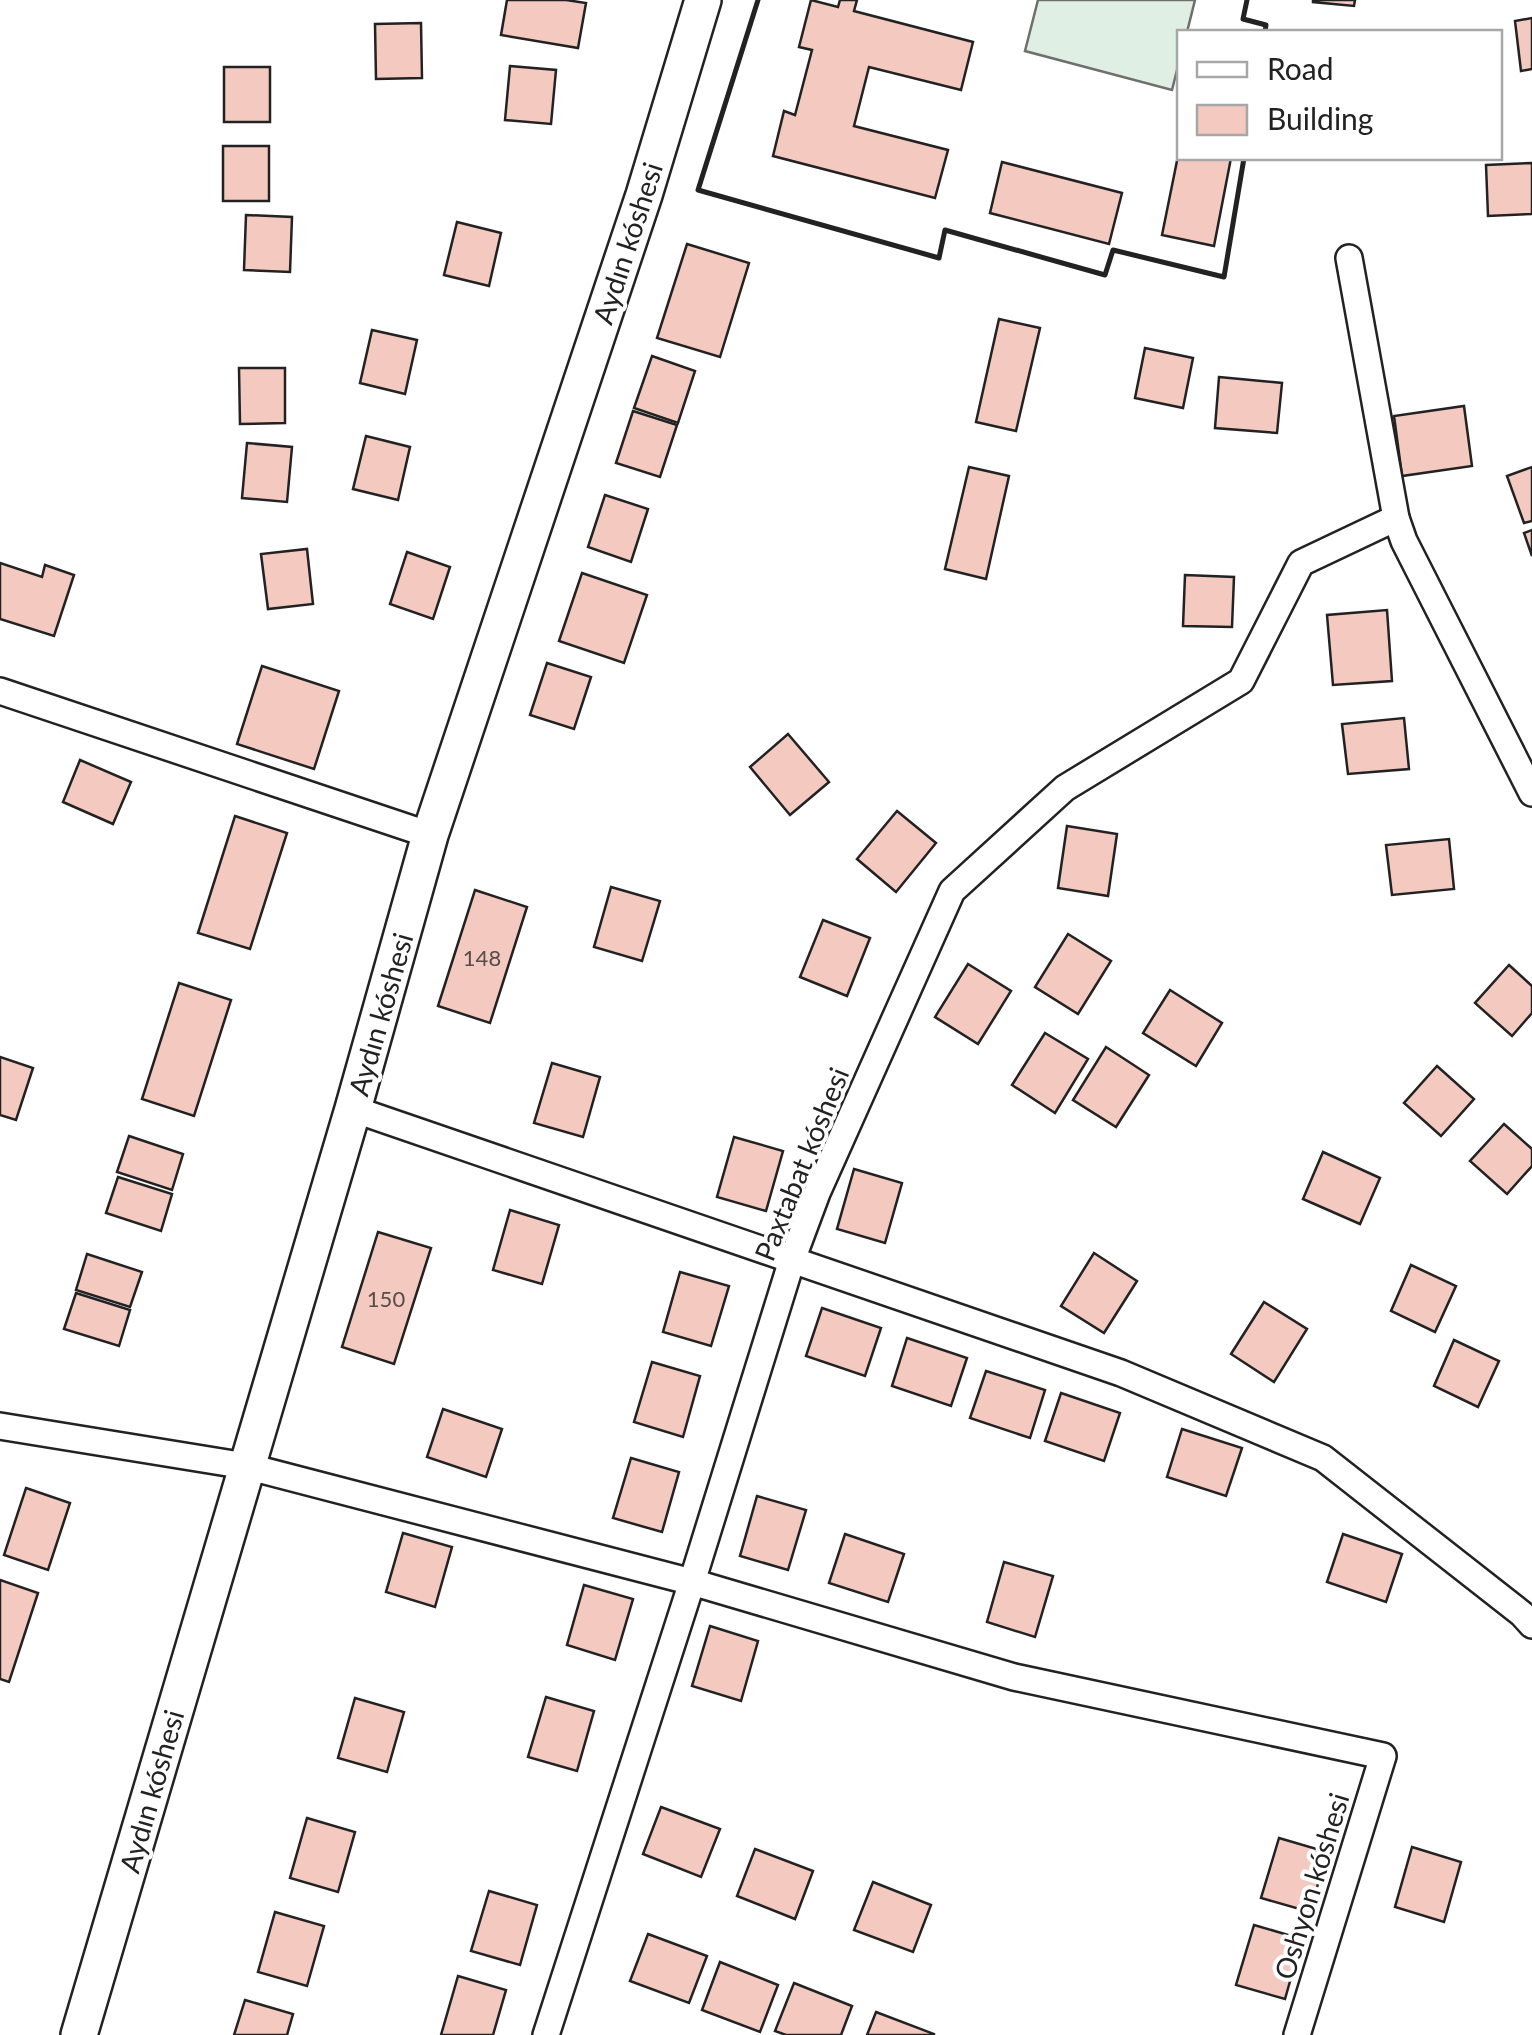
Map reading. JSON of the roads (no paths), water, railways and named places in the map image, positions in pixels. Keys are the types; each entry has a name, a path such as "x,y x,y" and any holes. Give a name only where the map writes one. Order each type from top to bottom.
{"street":[{"name":"Aydın kóshesi","path":"79,2035 353,1109 430,835 644,195 703,0"},
{"path":"1350,258 1396,518 1404,541 1532,793"},
{"name":"Paxtabat kóshesi","path":"546,2035 792,1260 816,1193 952,891 1065,788 1241,681 1301,562 1396,518"},
{"path":"0,690 430,835"},
{"path":"353,1109 1121,1373 1323,1458 1532,1625"},
{"path":"0,1426 246,1466 692,1582"},
{"name":"Oshyon kóshesi","path":"692,1582 1014,1678 1383,1756 1297,2035"}]}
